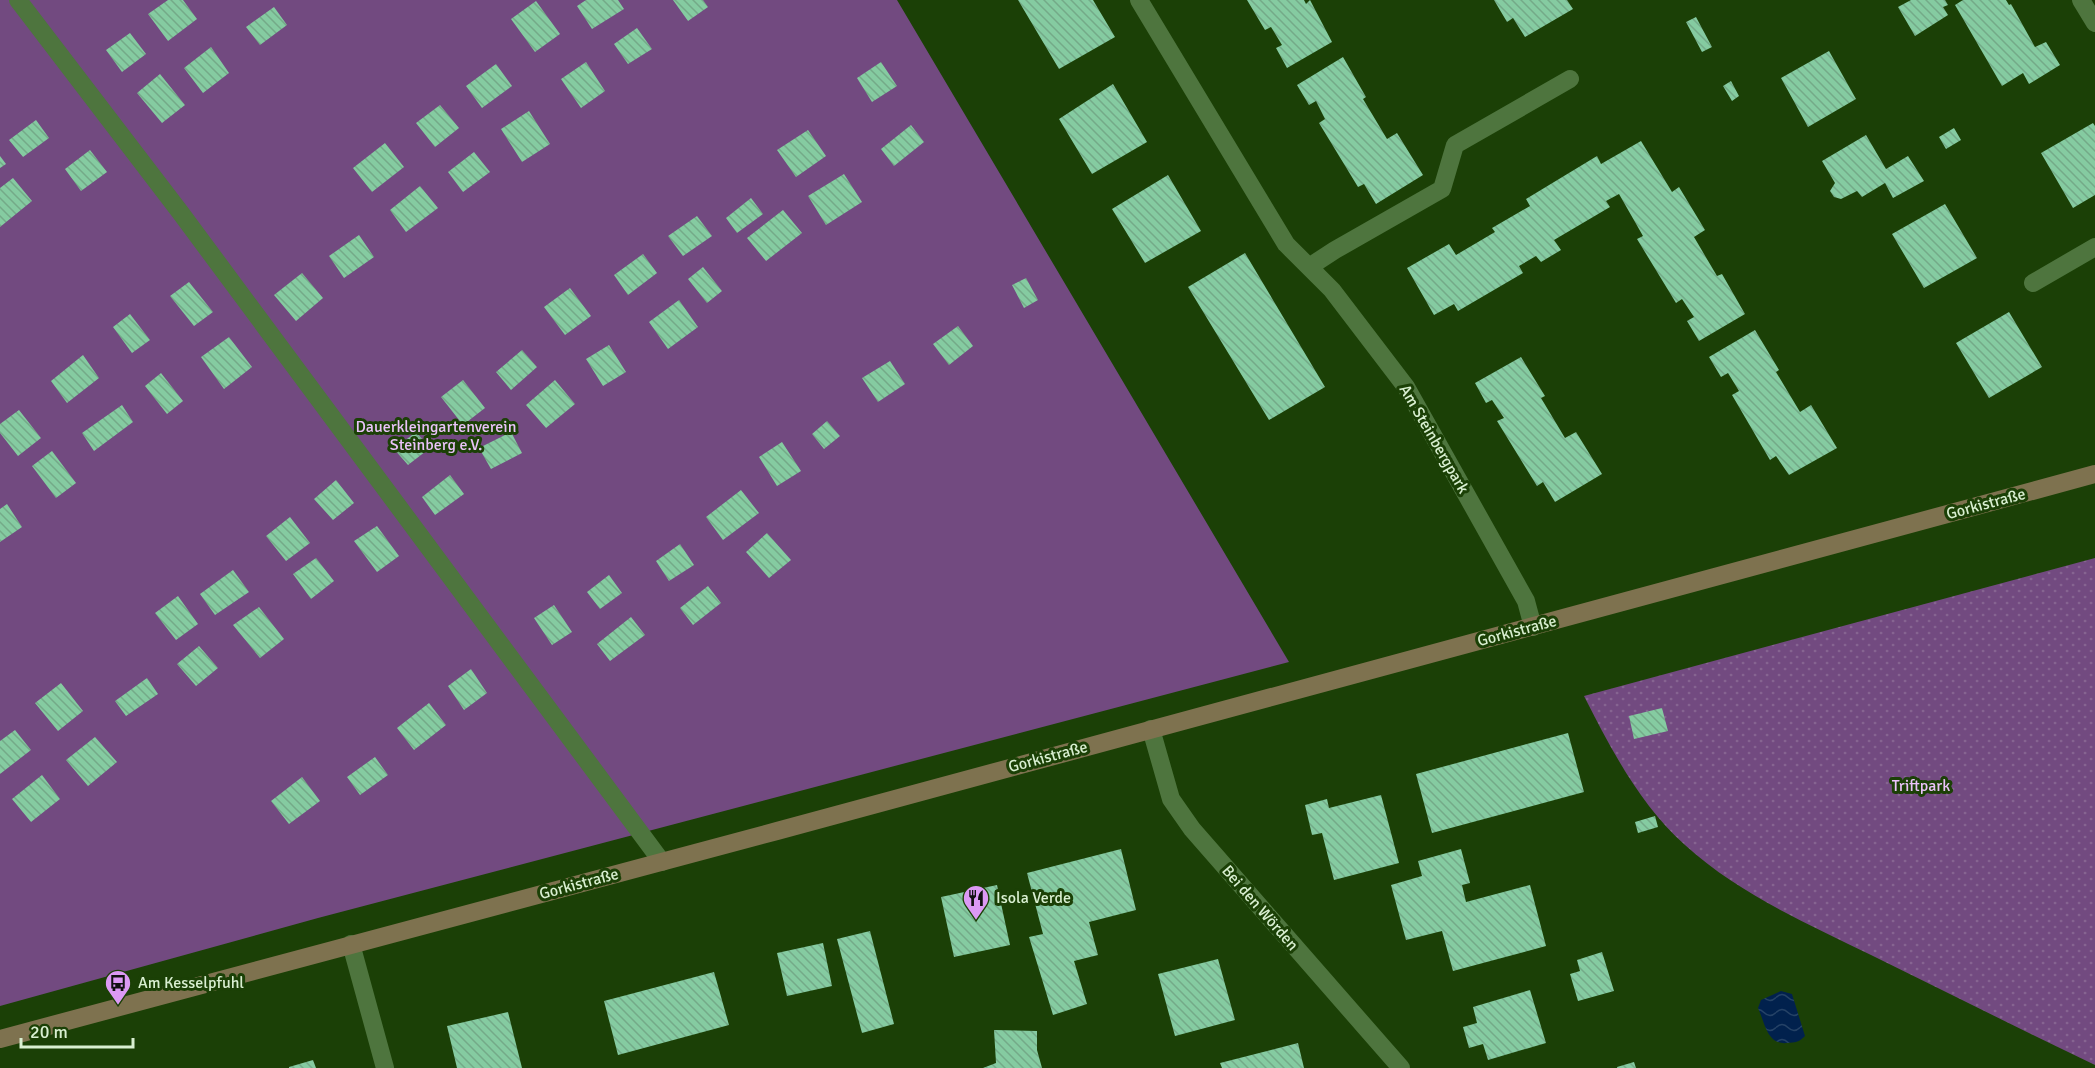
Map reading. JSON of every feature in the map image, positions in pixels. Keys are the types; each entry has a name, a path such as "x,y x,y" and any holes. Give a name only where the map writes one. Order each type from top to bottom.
{"main road":[{"name":"Gorkistraße","path":"0,1039 2095,474"}],"street":[{"path":"18,0 180,213 662,862"},
{"name":"Am Steinbergpark","path":"1139,0 1286,244 1332,290 1406,387 1526,601 1533,627"},
{"path":"2081,0 2095,23"},
{"path":"1309,267 1442,189 1455,145 1570,79"},
{"path":"2033,283 2095,248"},
{"name":"Bei den Wörden","path":"1151,729 1171,799 1192,829 1401,1068"},
{"path":"351,944 385,1068"}],"green space":[{"name":"Dauerkleingartenverein Steinberg e.V.","path":"0,0 897,0 1289,662 318,918 0,1006"},
{"name":"Triftpark","path":"2095,558 2095,1065 1798,919 1750,893 1728,878 1685,845 1654,812 1616,756 1584,696"}],"water":[{"path":"1781,991 1792,994 1805,1036 1797,1042 1780,1043 1771,1037 1758,1008 1761,1000"}],"building":[{"path":"168,0 183,0 197,19 168,41 148,14"},
{"path":"586,0 618,0 624,9 592,29 577,6"},
{"path":"673,0 703,0 708,7 688,21"},
{"path":"1018,0 1093,0 1115,37 1059,69"},
{"path":"1247,0 1304,0 1306,4 1310,0 1332,42 1287,68 1276,48 1282,45 1271,27 1265,30"},
{"path":"1494,0 1567,0 1573,9 1525,37 1513,18 1507,22"},
{"path":"1911,0 1945,0 1948,5 1943,7 1948,15 1915,36 1898,7"},
{"path":"1963,0 2006,0 2009,5 2011,4 2035,47 2046,42 2060,65 2029,84 2023,73 2002,86 1955,5"},
{"path":"536,1 560,34 535,52 511,19"},
{"path":"274,7 287,25 260,45 246,27"},
{"path":"1696,17 1712,47 1702,52 1686,22"},
{"path":"637,28 652,49 628,64 614,44"},
{"path":"130,33 146,54 122,72 106,50"},
{"path":"211,47 229,73 203,93 184,68"},
{"path":"1829,51 1856,99 1808,127 1781,78"},
{"path":"1343,57 1366,97 1363,99 1387,139 1397,133 1423,175 1376,204 1364,184 1358,187 1319,123 1325,119 1316,101 1309,105 1297,85"},
{"path":"586,62 605,91 581,108 561,79"},
{"path":"881,62 897,86 872,102 857,78"},
{"path":"496,64 512,86 482,108 466,86"},
{"path":"160,74 185,105 162,123 137,93"},
{"path":"1731,81 1739,96 1732,101 1723,86"},
{"path":"1113,84 1147,142 1092,174 1059,119"},
{"path":"440,105 459,128 435,147 416,123"},
{"path":"529,111 550,144 522,162 501,129"},
{"path":"36,120 49,138 23,157 9,140"},
{"path":"2093,123 2095,126 2095,195 2073,208 2041,153"},
{"path":"911,125 924,142 894,166 881,149"},
{"path":"1954,128 1961,140 1946,149 1939,137"},
{"path":"808,130 826,156 796,177 777,150"},
{"path":"1866,135 1886,169 1908,156 1924,181 1893,198 1885,183 1862,197 1857,191 1841,199 1834,197 1830,191 1835,183 1822,161"},
{"path":"1641,141 1672,192 1679,187 1705,230 1694,237 1717,276 1722,274 1745,314 1699,341 1687,321 1694,317 1682,299 1676,303 1637,239 1643,236 1619,194 1606,201 1610,207 1554,240 1561,250 1541,262 1536,256 1519,266 1523,273 1458,311 1454,304 1434,315 1407,268 1449,244 1456,255 1495,232 1492,228 1530,206 1526,199 1597,156 1601,164"},
{"path":"385,143 404,167 372,192 353,168"},
{"path":"90,150 107,172 81,191 65,169"},
{"path":"474,152 490,172 463,192 448,172"},
{"path":"0,156 6,164 0,168"},
{"path":"844,174 862,202 826,225 808,196"},
{"path":"1168,175 1201,231 1145,263 1112,209"},
{"path":"13,178 32,201 0,227 0,188"},
{"path":"420,186 438,208 406,232 390,210"},
{"path":"751,198 763,214 737,233 726,218"},
{"path":"1945,204 1977,258 1924,288 1892,234"},
{"path":"783,210 802,233 766,261 747,238"},
{"path":"697,216 712,236 683,256 668,236"},
{"path":"359,235 374,257 344,278 329,256"},
{"path":"1245,253 1325,387 1269,420 1188,287"},
{"path":"643,254 657,273 628,295 614,275"},
{"path":"703,267 722,291 707,303 688,279"},
{"path":"302,273 323,298 296,321 274,295"},
{"path":"1026,278 1038,300 1024,308 1012,285"},
{"path":"189,282 213,312 194,326 170,296"},
{"path":"570,288 591,316 565,335 544,307"},
{"path":"679,300 698,327 668,349 649,322"},
{"path":"2009,312 2042,367 1989,398 1956,343"},
{"path":"130,314 150,340 132,353 113,327"},
{"path":"958,326 973,346 949,365 933,344"},
{"path":"1755,330 1800,412 1811,405 1837,448 1789,475 1776,456 1770,460 1732,395 1739,391 1728,373 1721,377 1709,357"},
{"path":"229,337 252,367 224,389 201,357"},
{"path":"609,345 626,372 603,386 586,359"},
{"path":"522,350 537,367 511,390 496,372"},
{"path":"83,355 99,378 67,403 51,381"},
{"path":"1521,357 1545,396 1541,398 1565,438 1576,432 1602,474 1555,502 1543,482 1537,486 1497,421 1504,418 1492,400 1486,403 1475,383"},
{"path":"890,361 905,384 878,402 862,378"},
{"path":"161,373 183,401 167,414 145,386"},
{"path":"463,380 485,408 463,425 441,397"},
{"path":"555,380 575,404 546,428 526,405"},
{"path":"122,405 133,422 94,451 82,433"},
{"path":"19,410 41,438 18,456 0,433 0,424"},
{"path":"827,421 840,436 824,449 812,434"},
{"path":"416,432 430,448 408,465 394,449"},
{"path":"511,432 522,453 491,469 479,448"},
{"path":"782,442 801,471 777,486 759,457"},
{"path":"52,451 76,483 56,498 32,466"},
{"path":"450,475 464,494 435,515 422,497"},
{"path":"336,480 354,503 333,520 314,499"},
{"path":"741,490 759,513 723,540 706,517"},
{"path":"7,504 22,527 0,542 0,509"},
{"path":"290,517 310,543 286,561 266,536"},
{"path":"377,526 399,556 377,572 354,541"},
{"path":"767,533 791,560 769,578 746,552"},
{"path":"680,544 694,565 669,581 656,561"},
{"path":"316,558 334,581 311,599 293,574"},
{"path":"233,570 249,592 215,615 200,594"},
{"path":"609,575 622,593 600,609 587,592"},
{"path":"708,586 721,603 693,625 680,608"},
{"path":"178,596 198,624 176,640 155,613"},
{"path":"554,605 572,632 552,645 534,618"},
{"path":"259,607 284,639 260,658 233,625"},
{"path":"631,617 645,635 610,661 597,644"},
{"path":"199,646 218,668 196,686 177,664"},
{"path":"471,669 487,693 464,710 448,686"},
{"path":"147,678 158,694 126,716 115,701"},
{"path":"61,683 83,711 58,731 35,703"},
{"path":"429,703 446,725 414,750 397,728"},
{"path":"1662,708 1668,731 1634,739 1629,716"},
{"path":"15,730 31,750 0,774 0,741"},
{"path":"1568,733 1584,792 1432,833 1416,774"},
{"path":"95,737 117,762 88,786 66,760"},
{"path":"375,757 388,775 360,795 347,777"},
{"path":"42,775 60,799 31,822 12,799"},
{"path":"302,777 320,801 289,824 271,801"},
{"path":"1381,795 1399,863 1334,880 1322,833 1312,835 1305,805 1327,799 1329,808"},
{"path":"1655,816 1658,827 1638,833 1635,822"},
{"path":"1121,849 1136,910 1089,922 1098,955 1074,961 1087,1004 1053,1015 1029,937 1043,934 1027,873"},
{"path":"1461,849 1470,883 1462,885 1466,902 1530,885 1546,946 1453,971 1442,931 1406,940 1391,885 1422,876 1418,861"},
{"name":"Isola Verde","path":"997,885 1010,945 954,957 941,897"},
{"path":"870,931 894,1024 862,1033 837,939"},
{"path":"823,943 832,986 787,996 777,953"},
{"path":"1602,952 1614,991 1578,1001 1570,974 1580,971 1577,960"},
{"path":"1218,959 1235,1020 1175,1036 1158,974"},
{"path":"714,972 729,1025 618,1055 604,1001"},
{"path":"1530,990 1546,1043 1488,1060 1483,1044 1469,1048 1463,1027 1477,1023 1473,1007"},
{"path":"508,1012 522,1068 457,1068 447,1026"},
{"path":"994,1030 1037,1031 1037,1050 1042,1068 983,1068 996,1063"},
{"path":"1298,1043 1304,1068 1222,1068 1220,1063"},
{"path":"313,1060 316,1068 289,1068 289,1067"},
{"path":"1634,1062 1636,1068 1617,1068 1617,1067"}],"place":[{"name":"Isola Verde","path":"976,921"},
{"name":"Am Kesselpfuhl","path":"118,1006"}]}
